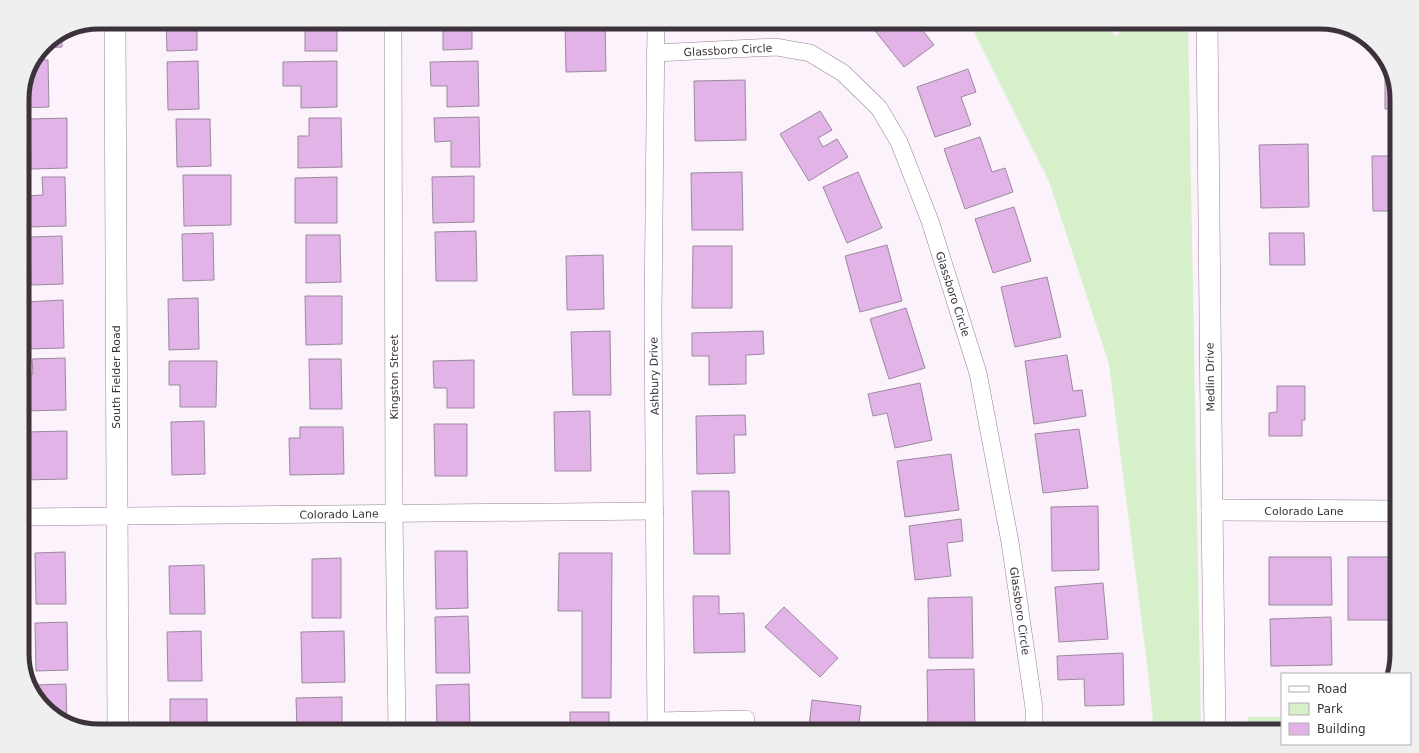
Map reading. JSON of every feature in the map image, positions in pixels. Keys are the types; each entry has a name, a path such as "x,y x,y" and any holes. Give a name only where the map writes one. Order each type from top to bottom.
{"street":[{"name":"South Fielder Road","path":"115,29 118,724"},
{"name":"Kingston Street","path":"393,29 394,513 397,724"},
{"name":"Ashbury Drive","path":"656,29 653,322 656,724"},
{"name":"Medlin Drive","path":"1207,29 1215,724"},
{"name":"Glassboro Circle","path":"655,53 776,47 810,53 843,73 879,108 899,142 930,221 978,373 1010,542 1034,708 1034,724"},
{"name":"Colorado Lane","path":"1212,510 1390,511"},
{"name":"Colorado Lane","path":"29,517 655,511"},
{"path":"682,724 746,719"}],"green space":[{"path":"973,29 1110,29 1117,37 1121,29 1188,29 1201,724 1153,724 1148,671 1109,364 1049,181"},
{"path":"1248,717 1281,717 1281,724 1248,724"}],"building":[{"path":"166,29 197,29 197,50 167,51"},
{"path":"305,29 337,29 337,51 305,51"},
{"path":"443,29 472,29 472,49 443,50"},
{"path":"565,29 605,29 606,71 566,72"},
{"path":"874,29 921,29 934,45 904,67"},
{"path":"1264,29 1312,29 1264,30"},
{"path":"62,40 62,47 51,48"},
{"path":"41,60 48,60 49,107 29,108 30,85 34,72"},
{"path":"198,61 199,109 168,110 167,62"},
{"path":"337,61 337,107 301,108 301,86 283,86 283,62"},
{"path":"478,61 479,106 447,107 447,86 431,86 430,62"},
{"path":"968,69 976,92 961,97 971,125 935,137 917,87"},
{"path":"1385,73 1389,85 1390,109 1385,109"},
{"path":"745,80 746,140 695,141 694,81"},
{"path":"820,111 832,130 818,138 823,147 837,139 848,157 809,181 780,134"},
{"path":"479,117 480,167 451,167 451,141 435,142 434,118"},
{"path":"67,118 67,168 31,169 30,119"},
{"path":"309,118 341,118 342,167 298,168 298,136 309,136"},
{"path":"176,119 210,119 211,166 177,167"},
{"path":"980,137 992,172 1005,168 1013,192 965,209 944,149"},
{"path":"1308,144 1309,207 1261,208 1259,145"},
{"path":"1372,156 1390,156 1390,211 1373,211"},
{"path":"742,172 743,230 692,230 691,173"},
{"path":"858,172 882,228 847,243 823,187"},
{"path":"183,175 231,175 231,225 184,226"},
{"path":"474,176 474,222 433,223 432,177"},
{"path":"42,177 65,177 66,226 29,227 29,196 43,195"},
{"path":"337,177 337,223 295,223 295,178"},
{"path":"1014,207 1031,261 993,273 975,219"},
{"path":"476,231 477,281 436,281 435,232"},
{"path":"213,233 214,280 183,281 182,234"},
{"path":"1269,233 1304,233 1305,265 1270,265"},
{"path":"306,235 340,235 341,282 306,283"},
{"path":"62,236 63,284 31,285 30,237"},
{"path":"887,245 902,301 860,312 845,256"},
{"path":"693,246 732,246 732,308 692,308"},
{"path":"603,255 604,309 567,310 566,256"},
{"path":"1047,277 1061,337 1015,347 1001,287"},
{"path":"305,296 342,296 342,344 306,345"},
{"path":"198,298 199,349 169,350 168,299"},
{"path":"63,300 64,348 29,349 29,302"},
{"path":"906,308 925,368 889,379 870,319"},
{"path":"610,331 611,395 573,395 571,332"},
{"path":"763,331 764,354 746,355 746,384 709,385 709,356 692,356 692,333"},
{"path":"1067,355 1073,391 1082,390 1086,416 1034,424 1025,361"},
{"path":"65,358 66,410 29,411 29,374 33,374 32,359"},
{"path":"309,359 341,359 342,409 310,409"},
{"path":"474,360 474,408 447,408 447,388 434,388 433,361"},
{"path":"169,361 217,361 216,407 180,407 180,385 169,385"},
{"path":"920,383 932,440 895,448 887,413 873,416 868,394"},
{"path":"1277,386 1305,386 1305,420 1302,420 1302,436 1269,436 1269,413 1277,412"},
{"path":"590,411 591,471 555,471 554,412"},
{"path":"745,415 746,435 734,435 735,473 697,474 696,416"},
{"path":"204,421 205,474 172,475 171,422"},
{"path":"434,424 467,424 467,476 435,476"},
{"path":"300,427 343,427 344,474 290,475 289,438 300,438"},
{"path":"1079,429 1088,488 1043,493 1035,434"},
{"path":"67,431 67,479 29,480 29,432"},
{"path":"951,454 959,510 905,517 897,461"},
{"path":"692,491 729,491 730,554 694,554"},
{"path":"1098,506 1099,570 1052,571 1051,507"},
{"path":"961,519 963,541 947,543 951,576 915,580 909,526"},
{"path":"435,551 467,551 468,608 436,609"},
{"path":"65,552 66,604 36,604 35,553"},
{"path":"559,553 612,553 611,698 582,698 582,611 558,611"},
{"path":"1269,557 1331,557 1332,605 1269,605"},
{"path":"1348,557 1390,557 1390,620 1348,620"},
{"path":"341,558 341,618 312,618 312,559"},
{"path":"204,565 205,614 170,614 169,566"},
{"path":"1103,583 1108,639 1059,642 1055,587"},
{"path":"693,596 719,596 719,614 744,613 745,652 694,653"},
{"path":"972,597 973,658 929,658 928,598"},
{"path":"784,607 838,658 820,677 765,627"},
{"path":"468,616 470,673 436,673 435,617"},
{"path":"1331,617 1332,665 1271,666 1270,619"},
{"path":"67,622 68,670 36,671 35,623"},
{"path":"201,631 202,681 168,681 167,632"},
{"path":"344,631 345,682 302,683 301,632"},
{"path":"1123,653 1124,705 1085,706 1084,679 1058,680 1057,656"},
{"path":"974,669 975,724 928,724 927,670"},
{"path":"66,684 67,716 53,707 46,700 36,685"},
{"path":"469,684 470,724 437,724 436,685"},
{"path":"342,697 342,724 297,724 296,698"},
{"path":"170,699 207,699 207,724 170,724"},
{"path":"812,700 861,706 859,724 809,724"},
{"path":"570,712 609,712 609,724 570,724"}]}
